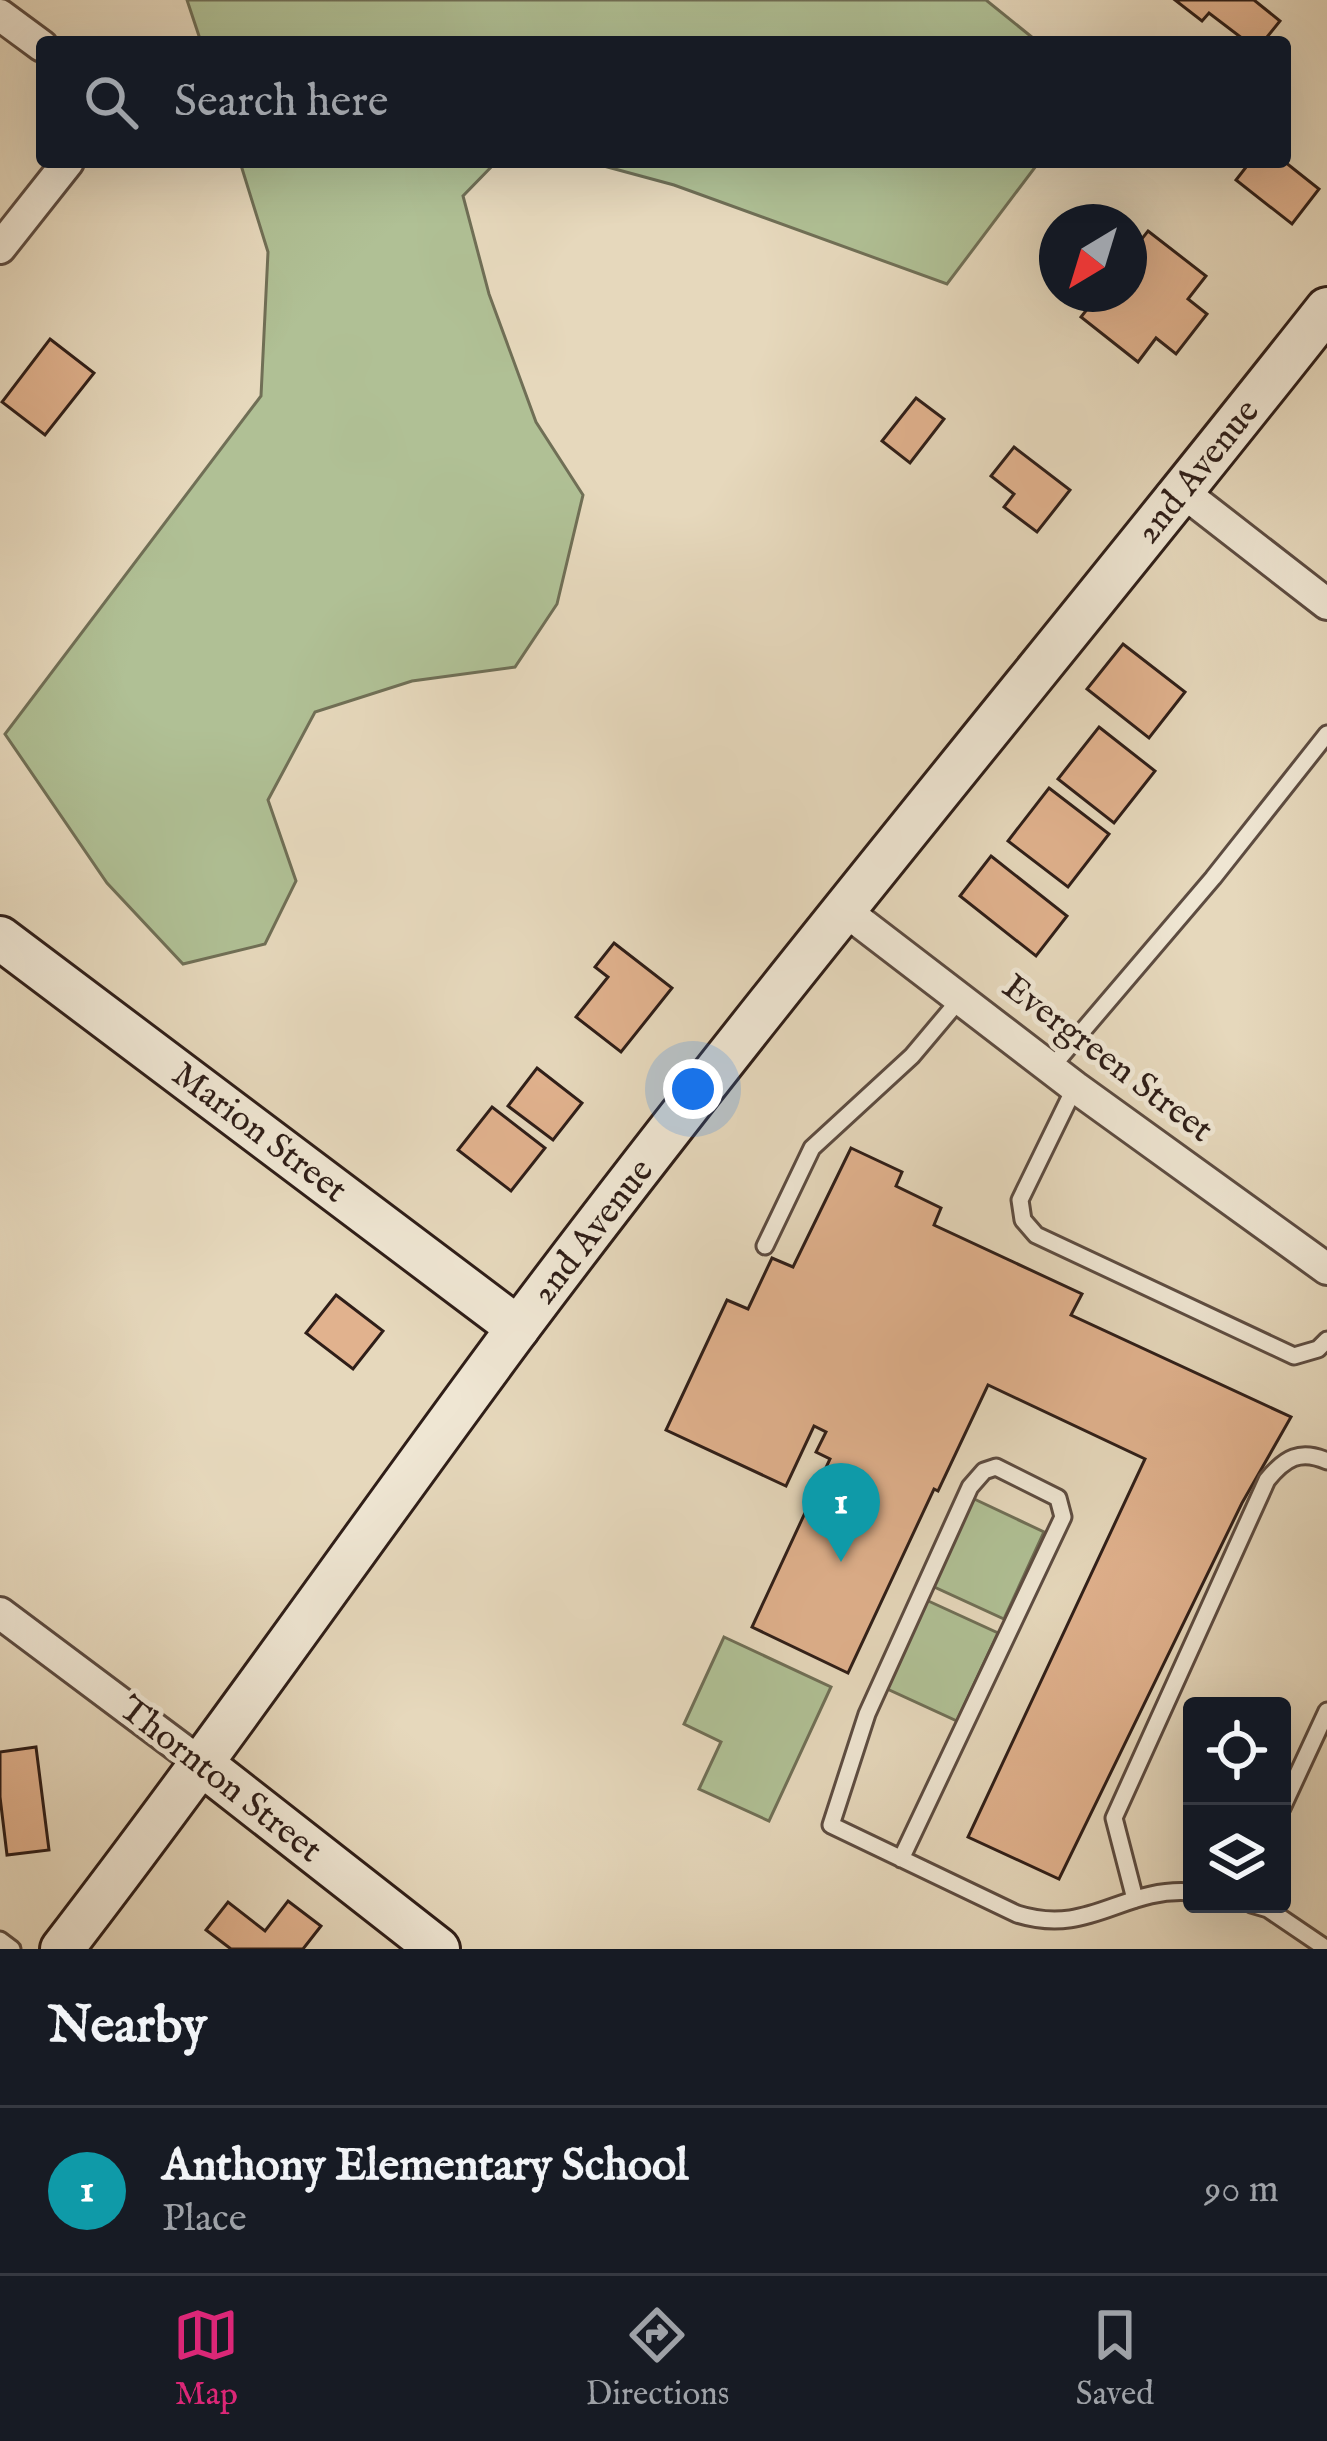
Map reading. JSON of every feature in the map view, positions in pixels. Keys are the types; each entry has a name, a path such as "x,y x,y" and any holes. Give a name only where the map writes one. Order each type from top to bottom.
{"street":[{"path":"0,15 36,42"},
{"path":"0,248 63,168"},
{"name":"2nd Avenue","path":"62,1949 203,1765 518,1328 843,909 1327,309"},
{"path":"1183,492 1327,604"},
{"name":"Evergreen Street","path":"843,909 1327,1269"},
{"name":"Marion Street","path":"0,938 518,1328"},
{"name":"Thornton Street","path":"0,1613 438,1949"}],"lane":[{"path":"1327,734 1063,1077 1020,1200 1023,1220 1036,1235 1294,1356 1327,1340"},
{"path":"765,1246 812,1148 912,1056 960,999"},
{"path":"1135,1899 1114,1818 1267,1480 1283,1460 1310,1453 1327,1461"},
{"path":"902,1859 1063,1517 1058,1498 996,1468 984,1471 970,1487 867,1714 831,1825 902,1859 1036,1920 1060,1923 1135,1899 1183,1893"},
{"path":"1283,1805 1327,1711"},
{"path":"1273,1913 1327,1949"},
{"path":"0,1940 12,1949"}],"green space":[{"path":"187,0 986,0 1031,36 199,36"},
{"path":"242,168 490,168 463,196 489,294 536,422 583,495 557,604 515,667 412,681 315,712 268,800 296,881 265,944 183,964 107,883 5,734 261,396 268,252"},
{"path":"611,168 1034,168 947,284 674,185"},
{"path":"970,1497 1044,1532 1004,1619 930,1585"},
{"path":"924,1599 998,1633 957,1721 883,1687"},
{"path":"724,1637 831,1687 769,1821 699,1789 721,1742 684,1724"}],"building":[{"path":"1175,0 1254,0 1280,21 1268,36 1239,36 1209,13 1202,21"},
{"path":"1291,167 1319,189 1292,224 1236,180 1245,168"},
{"path":"1147,232 1206,276 1188,299 1207,314 1176,354 1156,338 1138,362 1081,317 1085,312 1147,312"},
{"path":"50,339 94,373 45,435 2,402"},
{"path":"916,398 944,419 910,463 882,441"},
{"path":"1014,447 1070,490 1037,532 1004,507 1014,494 991,476"},
{"path":"1123,644 1185,692 1149,738 1087,689"},
{"path":"1099,727 1155,771 1114,823 1058,779"},
{"path":"1049,788 1109,834 1068,887 1008,841"},
{"path":"991,856 1067,916 1036,956 960,896"},
{"path":"614,943 672,988 621,1052 576,1017 608,977 595,967"},
{"path":"537,1068 582,1103 553,1140 508,1106"},
{"path":"492,1107 545,1148 511,1191 458,1150"},
{"path":"851,1148 902,1172 896,1186 941,1208 934,1225 1082,1294 1071,1315 1291,1417 1242,1503 1059,1879 968,1837 1145,1459 988,1385 848,1673 752,1627 830,1459 816,1452 826,1432 814,1426 786,1486 666,1430 727,1300 748,1309 772,1258 793,1267"},
{"path":"336,1295 383,1331 353,1369 306,1333"},
{"path":"36,1747 49,1850 7,1855 0,1752"},
{"path":"288,1901 321,1926 303,1949 231,1949 206,1930 228,1902 265,1931"}],"place":[{"name":"Anthony Elementary School","path":"841,1562"}]}
